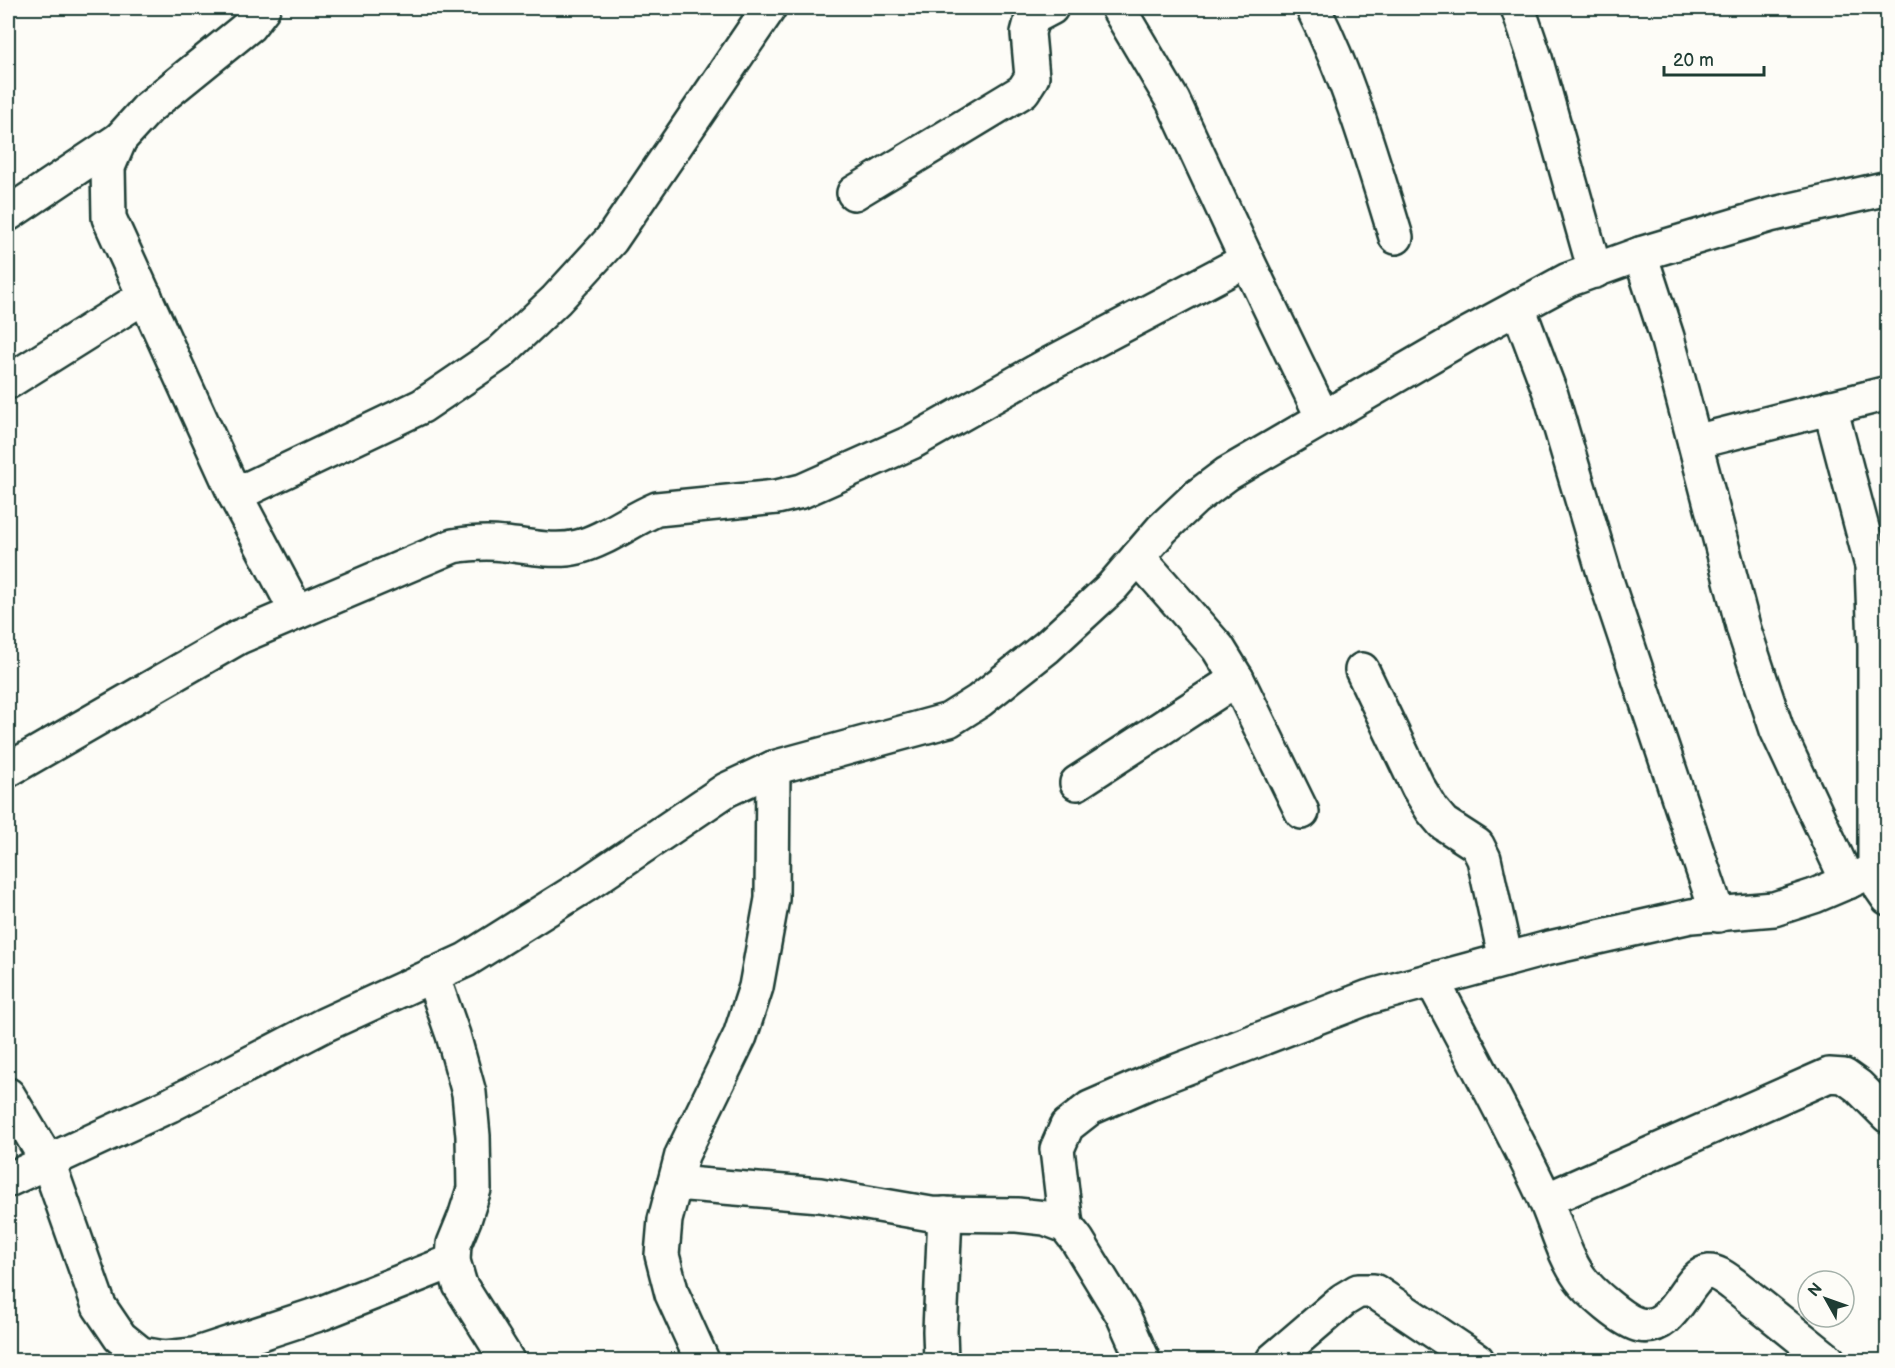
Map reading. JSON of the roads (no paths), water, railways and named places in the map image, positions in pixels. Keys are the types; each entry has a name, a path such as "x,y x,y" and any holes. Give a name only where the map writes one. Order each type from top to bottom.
{"street":[{"path":"8,214 120,140 149,107 249,26 263,8"},
{"path":"235,495 422,406 500,353 556,300 611,240 768,8"},
{"path":"854,193 1023,91 1032,77 1028,33 1032,18 1051,8"},
{"path":"1118,8 1173,101 1323,418"},
{"path":"1313,8 1328,38 1359,117 1396,237"},
{"path":"1518,8 1535,57 1595,271"},
{"path":"120,140 108,167 110,218 235,495 297,612"},
{"path":"8,1180 170,1105 324,1025 466,960 555,904 726,790 773,768 949,720 979,701 1047,647 1112,587 1162,529 1195,498 1227,474 1569,280 1640,254 1770,215 1887,188"},
{"path":"1640,254 1667,336 1744,630 1777,730 1870,883"},
{"path":"8,770 239,637 453,546 480,542 559,550 579,547 604,537 639,516 657,509 777,497 802,491 912,442 1048,365 1247,260"},
{"path":"8,382 145,296"},
{"path":"1518,307 1551,395 1615,606 1718,915"},
{"path":"1695,442 1887,393"},
{"path":"1830,407 1872,566 1881,689 1870,883"},
{"path":"1138,557 1218,648 1237,679 1302,812"},
{"path":"1362,670 1418,787 1432,810 1443,823 1477,845 1484,859 1506,960"},
{"path":"1077,783 1237,679"},
{"path":"702,1360 672,1294 662,1255 665,1220 682,1155 740,1036 756,987 772,899 773,768"},
{"path":"1066,1226 1057,1149 1067,1126 1090,1108 1154,1080 1358,1001 1432,980 1691,916 1774,909 1814,896 1870,883"},
{"path":"432,975 453,1035 469,1093 473,1136 474,1189 454,1244 453,1261 460,1285 507,1360"},
{"path":"1432,980 1546,1200 1579,1277 1595,1295 1616,1312 1632,1321 1640,1325 1653,1325 1667,1318 1700,1277 1708,1272 1719,1274 1828,1360"},
{"path":"1546,1200 1829,1075 1844,1076 1858,1086 1887,1116"},
{"path":"8,1095 48,1162 99,1306 120,1336 141,1354 164,1358 195,1358 322,1313 453,1261"},
{"path":"675,1183 820,1195 931,1214 1017,1215 1045,1218 1066,1226 1077,1240 1123,1315 1143,1360"},
{"path":"941,1360 945,1214"},
{"path":"1273,1360 1343,1300 1358,1292 1374,1292 1477,1360"}]}
